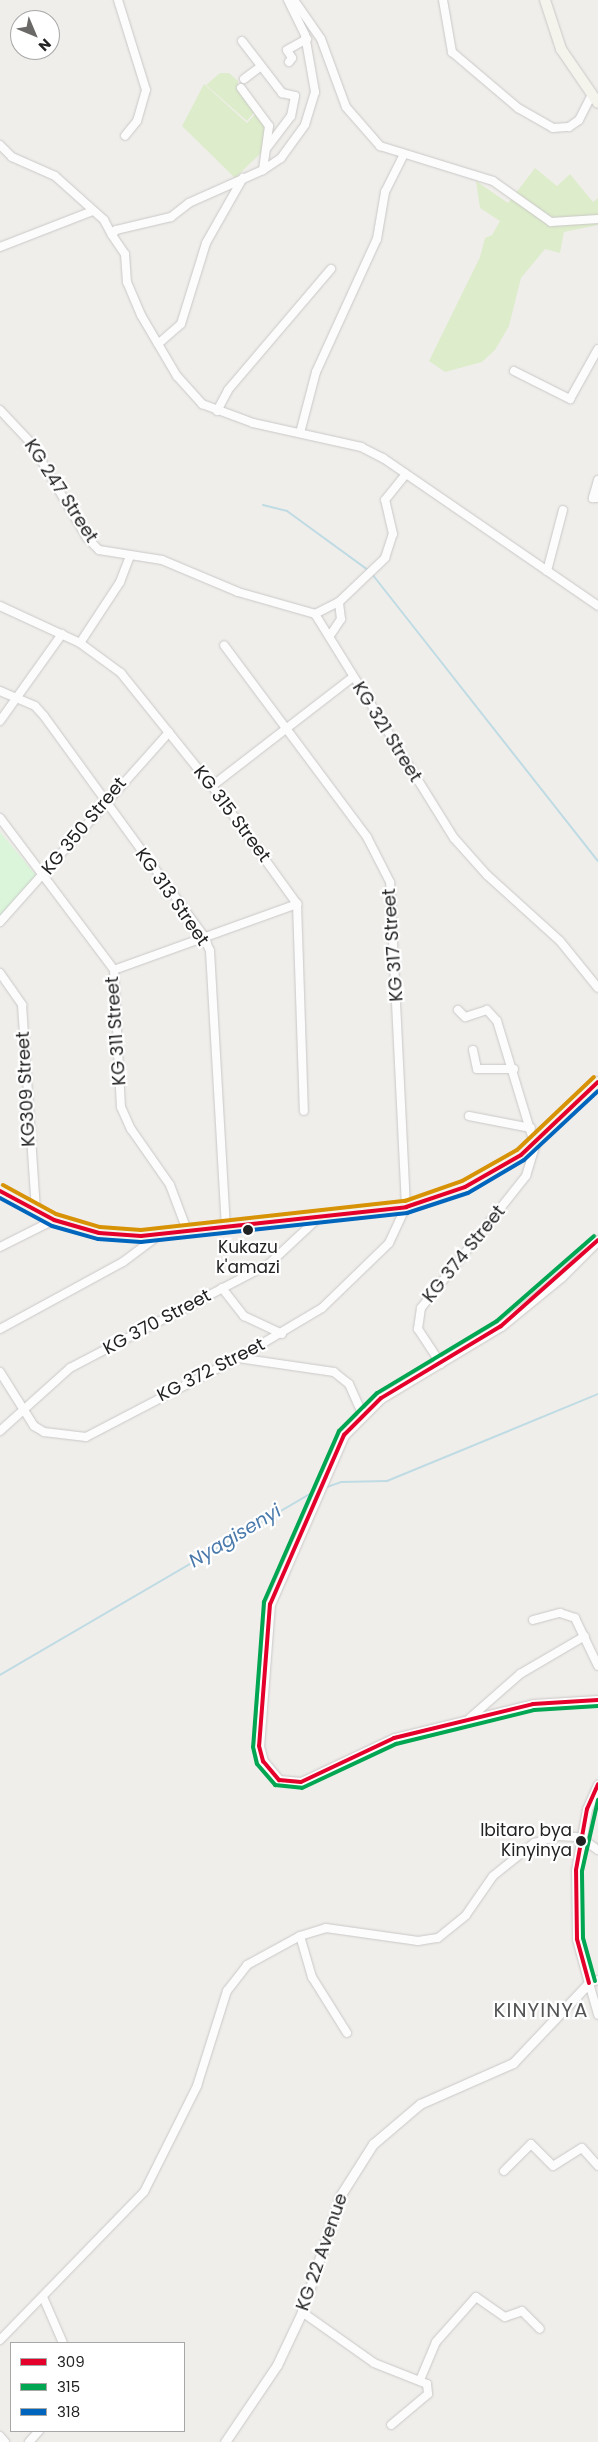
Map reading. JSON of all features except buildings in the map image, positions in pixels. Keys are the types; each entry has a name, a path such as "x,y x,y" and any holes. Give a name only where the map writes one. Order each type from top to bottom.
{"main road":[{"path":"545,0 561,49 595,99"},
{"path":"0,1191 54,1220 99,1232 159,1235 316,1220 406,1207 465,1187 535,1146 598,1082"}],"street":[{"path":"118,0 146,90 137,121 125,136"},
{"path":"112,235 126,224 171,217 189,203 263,170 292,146 310,113 315,92 306,39 288,0"},
{"path":"294,0 321,39 355,120 380,146 403,156 493,181 551,222 598,219"},
{"path":"443,0 452,52 518,108 553,128 569,127 579,120 595,99"},
{"path":"289,62 292,58 287,50 306,39"},
{"path":"242,41 282,93 288,92 296,102 292,116 266,149"},
{"path":"244,80 261,66"},
{"path":"241,88 269,126 263,170"},
{"path":"0,144 12,157 55,176 93,211 112,235 125,254 127,282 158,344 196,398 217,411 360,447 406,474 598,606"},
{"path":"300,433 316,372 377,238 385,192 403,156"},
{"path":"158,344 181,324 206,243 243,178"},
{"path":"0,247 93,211"},
{"path":"217,411 228,390 331,268"},
{"path":"514,371 570,399 598,349"},
{"name":"KG 247 Street","path":"0,410 32,443 93,545 130,556"},
{"path":"80,644 104,612 130,556 162,560 238,592 315,614 339,602 385,558 393,534 385,500 406,474"},
{"path":"598,480 593,498 598,498"},
{"path":"547,571 563,510"},
{"path":"331,634 341,619 339,602"},
{"name":"KG 315 Street","path":"0,606 62,634 80,644 121,673 212,786 298,904"},
{"name":"KG 321 Street","path":"315,614 331,634 353,677 454,838 487,875 560,941 598,988"},
{"path":"0,721 62,634"},
{"name":"KG 317 Street","path":"224,645 285,731 367,837 390,882 406,1207"},
{"path":"212,786 353,677"},
{"name":"KG 313 Street","path":"0,691 16,698 44,716 103,802 203,935 210,951 226,1229"},
{"name":"KG 350 Street","path":"0,922 42,876 103,802 169,732"},
{"name":"KG 311 Street","path":"0,818 114,970 121,1107 131,1129 170,1185 188,1233"},
{"path":"114,970 203,935 298,904 304,1111"},
{"name":"KG309 Street","path":"0,973 22,1005 36,1212"},
{"path":"458,1010 465,1017 487,1010 492,1014 514,1069 535,1146"},
{"path":"473,1050 478,1069 514,1069"},
{"path":"469,1116 530,1128"},
{"name":"KG 374 Street","path":"440,1364 418,1329 421,1308 526,1176 535,1146"},
{"name":"KG 372 Street","path":"0,1372 34,1426 44,1432 86,1437 282,1334 322,1308 365,1270 395,1235 406,1207"},
{"path":"0,1247 54,1220"},
{"name":"KG 370 Street","path":"0,1431 22,1408 70,1368 222,1288 287,1251 316,1220"},
{"path":"0,1329 123,1262 159,1235"},
{"path":"598,1240 561,1277 501,1326 362,1413 344,1435 310,1503 267,1617 259,1746 268,1769 279,1780 301,1782 394,1738 470,1718 568,1699 598,1700"},
{"path":"222,1288 244,1316 282,1334"},
{"path":"238,1358 334,1372 349,1384 362,1413"},
{"path":"533,1620 567,1613 575,1618 598,1666"},
{"path":"470,1718 520,1674 585,1636"},
{"path":"598,1784 580,1837 575,1906 594,1981 598,2015"},
{"path":"0,2340 144,2192 197,2086 233,1979 260,1957 300,1936 344,1928 418,1941 438,1938 466,1915 493,1876 534,1843 558,1836 580,1837 598,1850"},
{"path":"300,1936 312,1977 347,2033"},
{"name":"KG 22 Avenue","path":"224,2442 258,2397 302,2312 340,2196 373,2144 420,2104 513,2063 594,1981"},
{"path":"504,2171 530,2144 553,2166 582,2148 598,2166"},
{"path":"43,2297 63,2342"},
{"path":"420,2380 436,2342 476,2297 505,2318 522,2311 540,2329"},
{"path":"302,2312 374,2362 427,2384 428,2394 391,2425"},
{"path":"29,2442 38,2432"},
{"path":"0,2436 5,2442"}],"green space":[{"path":"220,73 229,73 238,81 238,89 257,109 247,121 206,85"},
{"path":"204,84 247,123 257,112 267,127 262,152 235,178 182,126"},
{"path":"535,168 557,186 570,174 593,202 598,198 598,225 564,232 560,253 545,249 521,278 509,326 495,350 482,362 445,372 429,361 480,257 485,238 492,235 500,221 480,208 476,181 508,203"},
{"path":"0,832 36,875 0,921"}],"waterway":[{"path":"263,505 287,511 368,570"},
{"path":"372,574 598,861"},
{"name":"Nyagisenyi","path":"324,1488 341,1482 387,1481 598,1394"},
{"name":"Nyagisenyi","path":"0,1675 317,1490"}],"transit line":[{"path":"3,1185 56,1214 100,1227 141,1230 405,1201 462,1181 517,1150 594,1077"},
{"name":"309","path":"0,1191 54,1220 99,1233 141,1236 406,1207 465,1187 521,1155 598,1082"},
{"name":"318","path":"0,1198 52,1226 98,1239 141,1242 407,1213 468,1193 524,1160 598,1091"},
{"name":"315","path":"594,1236 497,1321 377,1393 339,1431 264,1602 253,1747 257,1764 275,1785 302,1788 396,1744 534,1710 598,1706"},
{"name":"309","path":"598,1240 501,1326 381,1398 344,1435 270,1604 259,1746 263,1761 279,1780 301,1782 394,1738 533,1704 598,1700"},
{"name":"309","path":"589,1983 577,1939 576,1870 587,1809 598,1784"},
{"name":"315","path":"595,1981 583,1938 582,1871 598,1800"}],"place":[{"name":"Kukazu k'amazi","path":"248,1230"},
{"name":"Ibitaro bya Kinyinya","path":"581,1841"}],"district":[{"name":"KINYINYA","path":"541,2010"}]}
